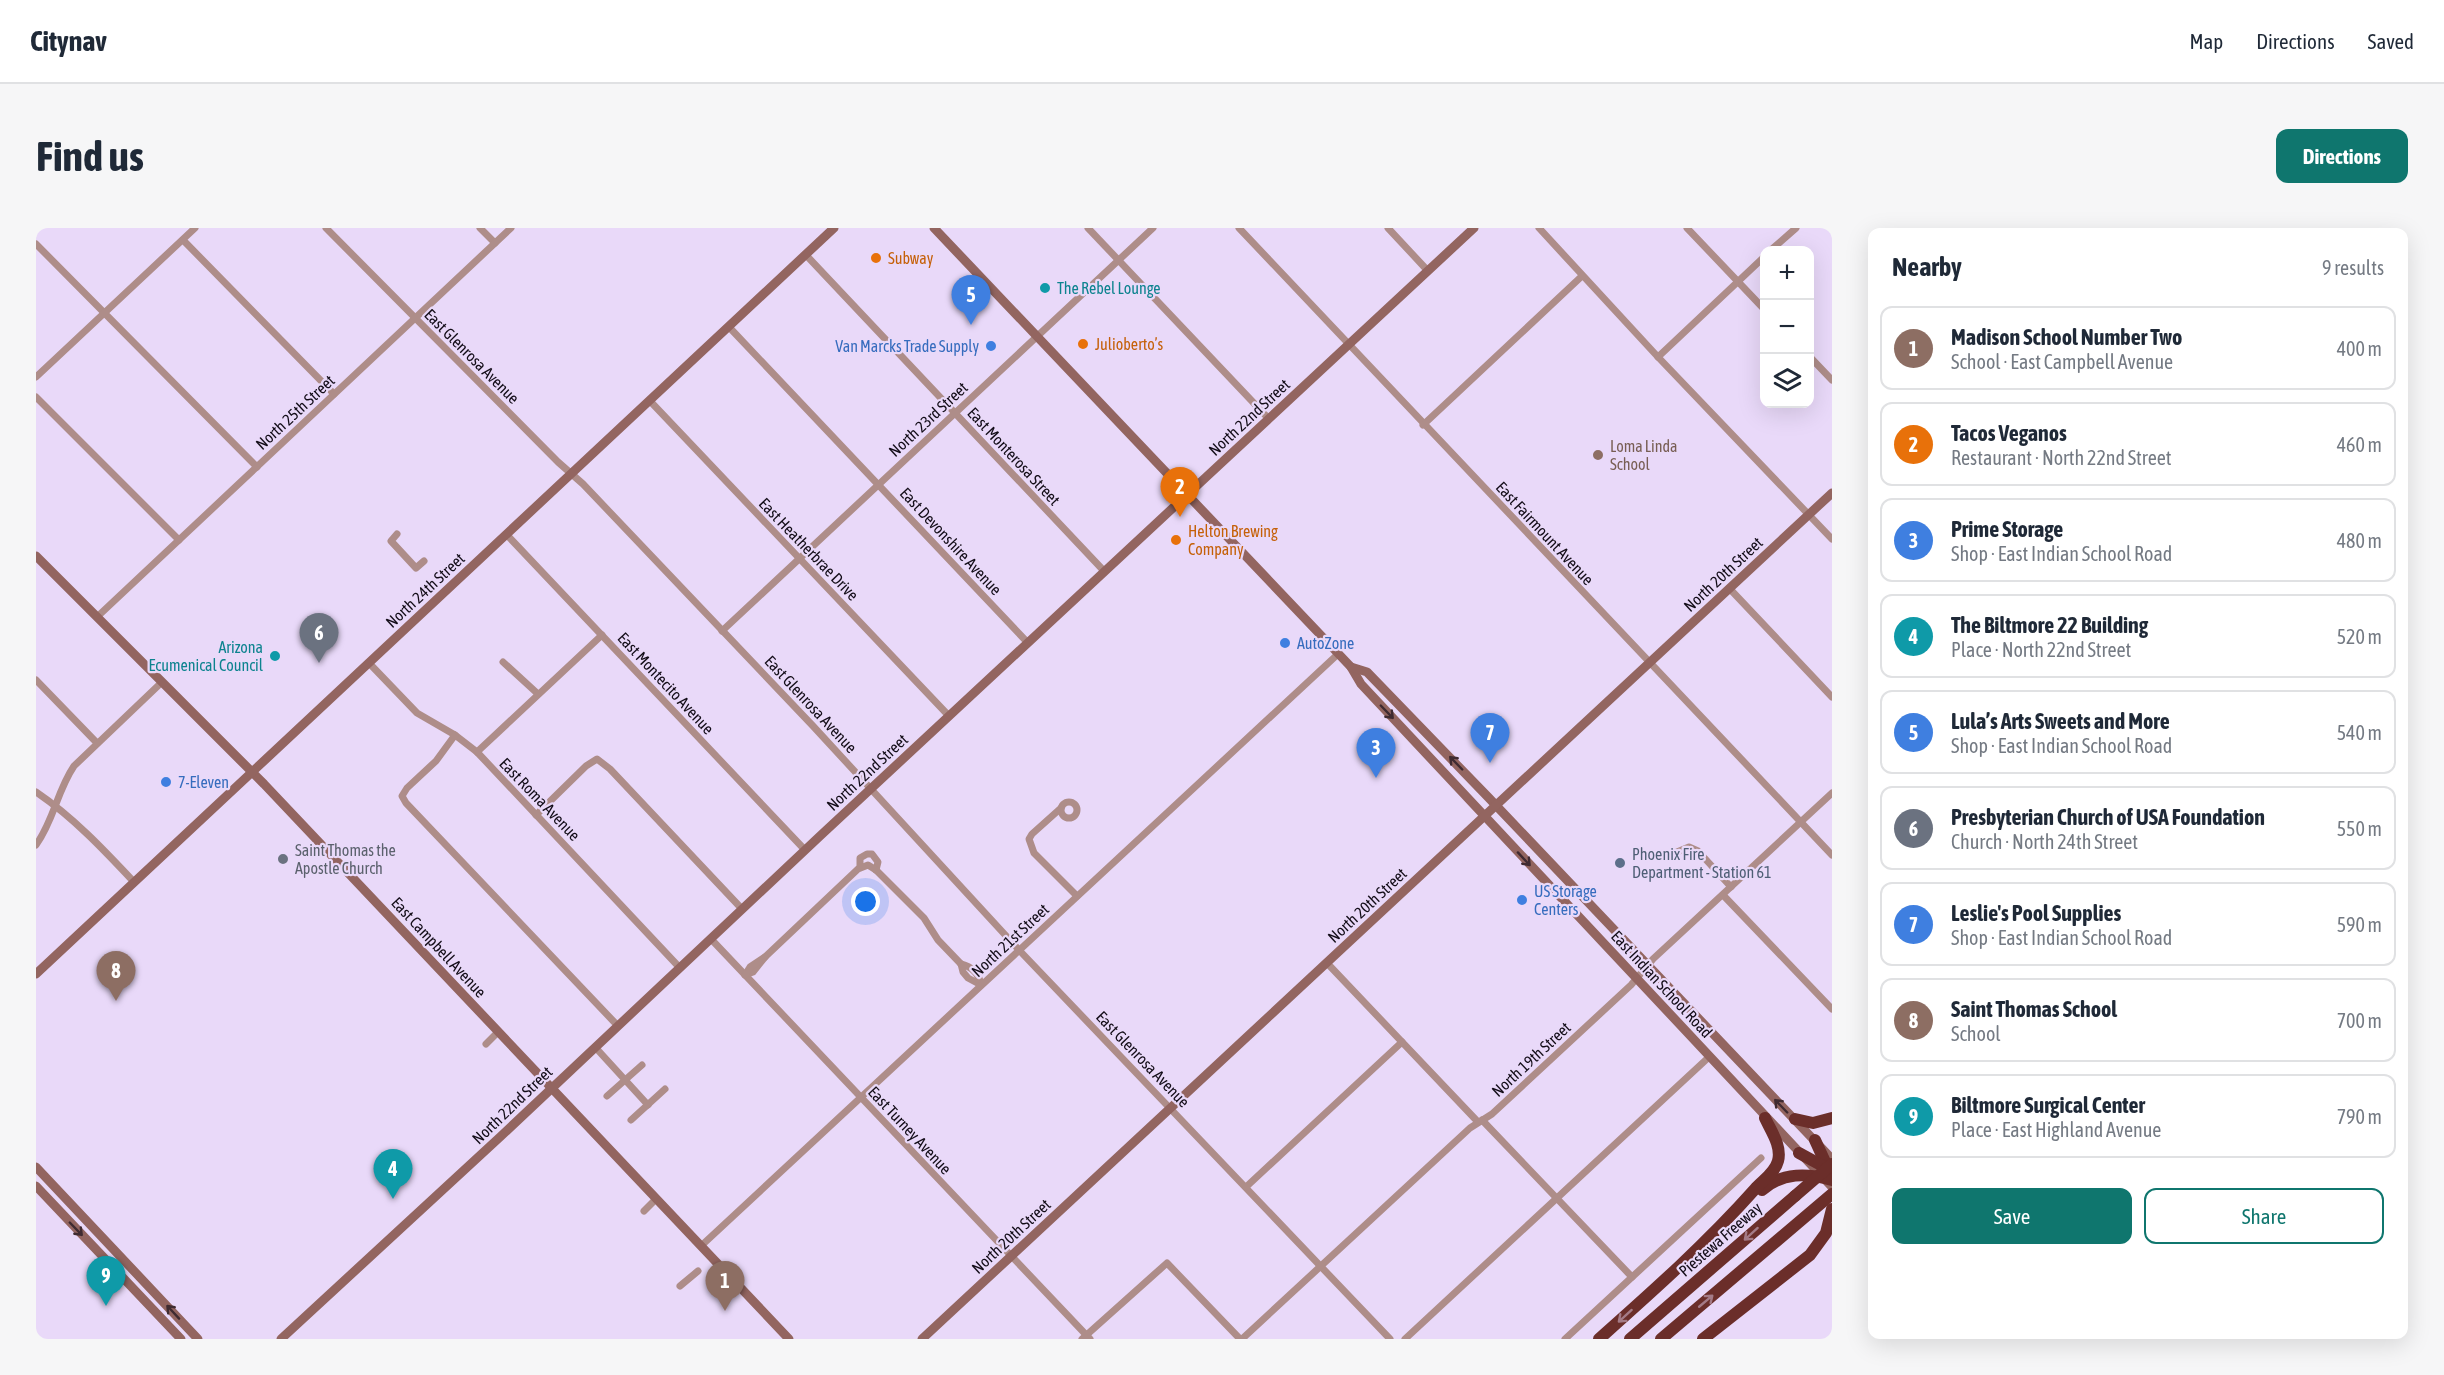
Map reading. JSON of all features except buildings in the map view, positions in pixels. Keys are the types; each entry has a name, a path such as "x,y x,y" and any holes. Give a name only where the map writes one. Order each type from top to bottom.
{"highway":[{"path":"1599,1339 1689,1256 1772,1171 1779,1157 1779,1148 1765,1118"},
{"path":"1795,1119 1813,1123 1832,1118"},
{"path":"1815,1140 1830,1173"},
{"path":"1799,1153 1830,1173"},
{"path":"1748,1198 1773,1182 1789,1176 1830,1173"},
{"name":"Piestewa Freeway","path":"1630,1339 1795,1196 1830,1173"},
{"path":"1661,1339 1832,1194"},
{"path":"1810,1255 1826,1233 1832,1209"},
{"path":"1703,1339 1832,1239"}],"street":[{"path":"36,377 195,228"},
{"name":"East Glenrosa Avenue","path":"326,228 558,462 572,473 1019,950 1390,1339"},
{"path":"480,228 495,243"},
{"name":"North 25th Street","path":"97,617 511,228"},
{"name":"North 24th Street","path":"36,974 834,228"},
{"name":"East Indian School Road","path":"934,228 1351,667 1360,684 1799,1153"},
{"path":"1088,228 1268,418"},
{"name":"North 23rd Street","path":"722,631 1153,228"},
{"name":"East Fairmount Avenue","path":"1239,228 1832,855"},
{"path":"1388,228 1428,271"},
{"name":"North 22nd Street","path":"281,1339 1474,228"},
{"path":"1539,228 1658,357 1832,539"},
{"path":"1687,228 1760,305"},
{"path":"1776,246 1796,228"},
{"path":"183,240 334,394"},
{"path":"36,244 257,467"},
{"name":"East Monterosa Street","path":"806,255 1104,571"},
{"path":"1658,357 1760,261"},
{"path":"1423,425 1582,276"},
{"name":"East Devonshire Avenue","path":"729,327 1028,643"},
{"path":"1814,362 1832,380"},
{"path":"36,397 179,540"},
{"name":"East Heatherbrae Drive","path":"650,400 949,716"},
{"name":"North 20th Street","path":"922,1339 1832,493"},
{"path":"397,534 391,541 416,568 424,561"},
{"name":"East Montecito Avenue","path":"507,535 805,850"},
{"name":"East Campbell Avenue","path":"36,556 252,773 789,1339"},
{"path":"1729,588 1832,697"},
{"path":"477,752 602,635"},
{"name":"North 21st Street","path":"701,1246 1338,654"},
{"path":"503,662 538,694"},
{"name":"East Roma Avenue","path":"369,663 417,713 455,735 477,752 680,968"},
{"name":"East Indian School Road","path":"1351,667 1366,672 1815,1140"},
{"path":"36,680 97,743"},
{"path":"36,845 50,822 66,778 81,758 162,682"},
{"path":"455,735 436,761 407,788 402,796 406,803 617,1025"},
{"path":"536,814 586,765 597,759 610,769 742,909"},
{"path":"36,792 81,827 134,882"},
{"name":"North 19th Street","path":"1241,1339 1480,1121 1492,1114 1832,793"},
{"path":"1061,808 1032,834 1029,839 1030,845 1039,859 1077,896"},
{"path":"1677,852 1689,847 1698,851 1731,887"},
{"path":"861,867 860,858 872,854 878,862 876,870"},
{"path":"745,975 750,967 765,957 861,867 868,865 876,870 924,918 938,940 962,964 963,972 972,982 981,986"},
{"path":"1723,895 1832,1009"},
{"name":"East Turney Avenue","path":"711,939 1086,1338"},
{"path":"1327,963 1632,1277"},
{"path":"486,1044 498,1032"},
{"path":"1246,1187 1402,1042"},
{"path":"595,1047 648,1105"},
{"path":"1405,1339 1709,1057"},
{"path":"607,1096 642,1065"},
{"path":"631,1120 665,1089"},
{"path":"1566,1339 1761,1158"},
{"path":"36,1167 198,1339"},
{"path":"1830,1173 1832,1187"},
{"path":"36,1186 181,1339"},
{"path":"644,1211 656,1199"},
{"path":"1086,1338 1167,1263 1241,1339"},
{"path":"680,1286 698,1271"}],"place":[{"name":"Subway","path":"876,258"},
{"name":"The Rebel Lounge","path":"1045,288"},
{"name":"Lula’s Arts Sweets and More","path":"971,325"},
{"name":"Julioberto’s","path":"1083,344"},
{"name":"Van Marcks Trade Supply","path":"991,346"},
{"name":"Loma Linda School","path":"1598,455"},
{"name":"Tacos Veganos","path":"1180,517"},
{"name":"Helton Brewing Company","path":"1176,540"},
{"name":"AutoZone","path":"1285,643"},
{"name":"Arizona Ecumenical Council","path":"275,656"},
{"name":"Presbyterian Church of USA Foundation","path":"319,663"},
{"name":"Leslie's Pool Supplies","path":"1490,763"},
{"name":"Prime Storage","path":"1376,778"},
{"name":"7-Eleven","path":"166,782"},
{"name":"Saint Thomas the Apostle Church","path":"283,859"},
{"name":"Phoenix Fire Department - Station 61","path":"1620,863"},
{"name":"US Storage Centers","path":"1522,900"},
{"name":"Saint Thomas School","path":"116,1001"},
{"name":"The Biltmore 22 Building","path":"393,1199"},
{"name":"Biltmore Surgical Center","path":"106,1306"},
{"name":"Madison School Number Two","path":"725,1311"}]}
